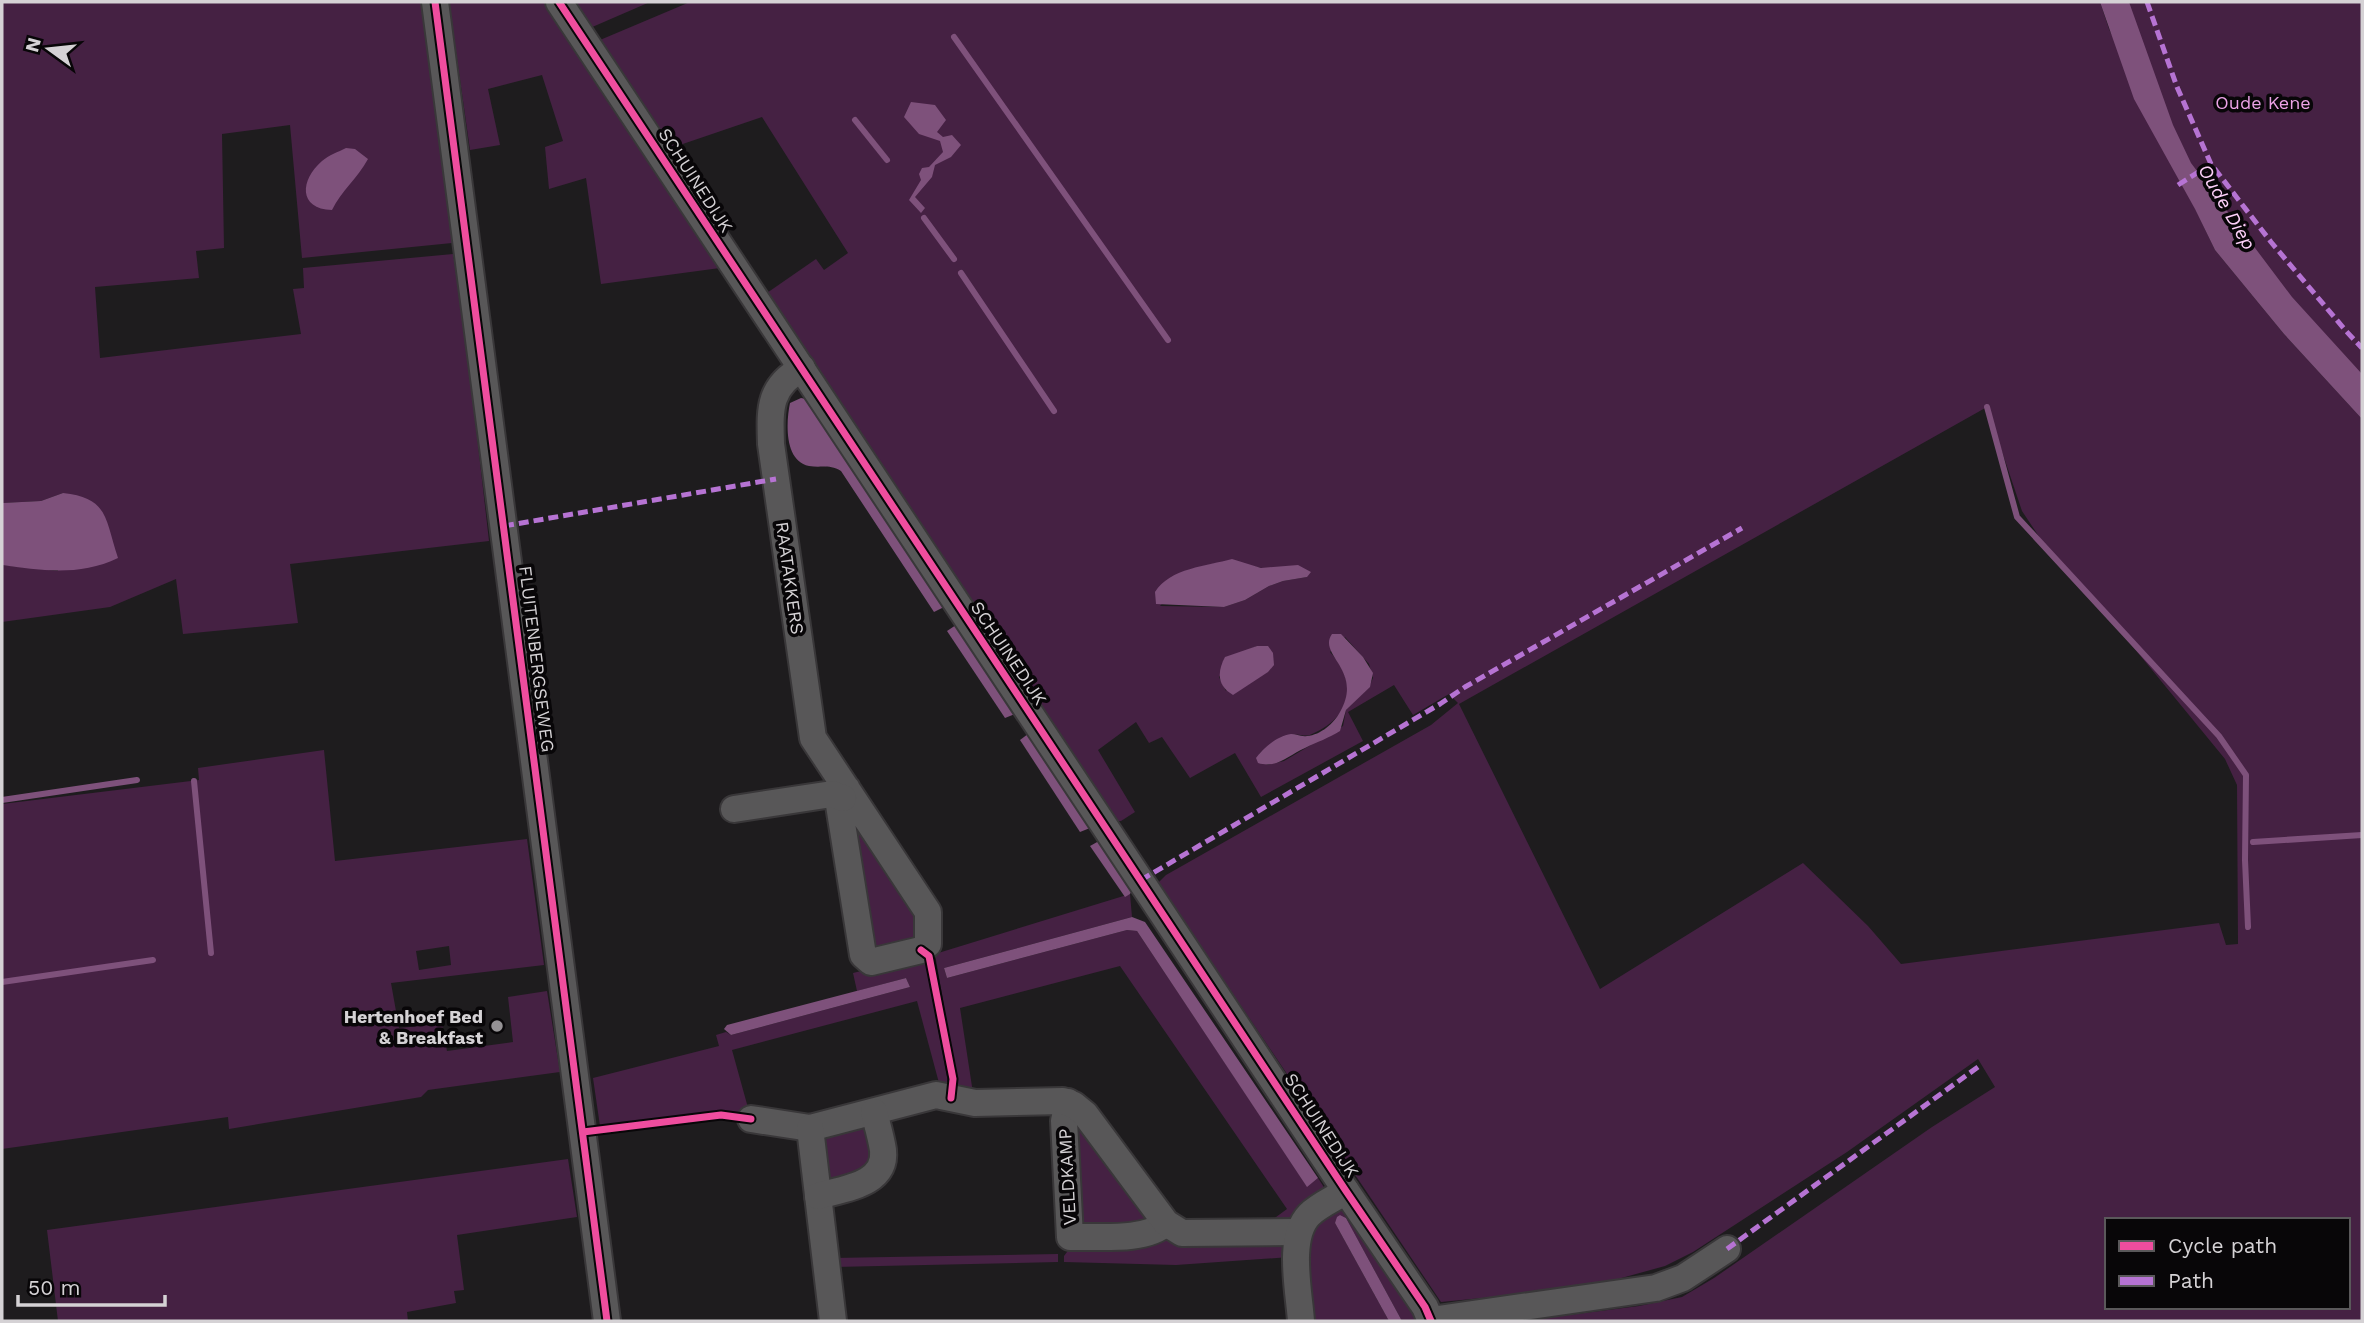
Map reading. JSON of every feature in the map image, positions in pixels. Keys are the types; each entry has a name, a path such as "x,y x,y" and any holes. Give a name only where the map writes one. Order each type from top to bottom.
{"street":[{"name":"FLUITENBERGSEWEG","path":"435,2 607,1321"},
{"name":"SCHUINEDIJK","path":"559,2 1425,1307 1431,1321 1656,1288 1683,1278 1727,1249"},
{"name":"RAATAKKERS","path":"802,368 785,380 774,397 770,417 771,444 813,738 845,794 928,912 928,944 921,950 871,962 863,955 839,805 845,794"},
{"path":"734,809 845,794"},
{"name":"VELDKAMP","path":"751,1119 810,1128 936,1095 975,1103 1051,1100 1068,1102 1086,1114 1166,1223 1158,1230 1143,1235 1070,1237 1064,1121 1068,1102"},
{"path":"818,1196 870,1180 878,1172 883,1150 874,1112"},
{"path":"810,1128 833,1321"},
{"path":"1301,1321 1296,1250 1298,1232 1315,1210 1346,1191"},
{"path":"1166,1223 1182,1233 1298,1232"}],"green space":[{"path":"2,2 423,2 452,243 302,258 290,125 222,134 224,248 196,251 199,278 95,287 100,358 301,334 293,289 304,288 303,268 453,254 463,313 489,541 290,564 298,623 183,634 176,579 110,607 2,622 2,565 58,571 63,493 41,501 2,503"},
{"path":"449,2 551,2 720,268 601,284 586,178 549,189 545,147 563,141 542,75 488,89 500,145 470,150"},
{"path":"565,2 650,2 590,28"},
{"path":"690,2 2100,2 2109,29 2215,250 2284,334 2362,419 2362,1321 1523,1321 1639,1306 1682,1297 1995,1087 1978,1059 1847,1152 1693,1252 1665,1266 1607,1282 1555,1291 1441,1302 1158,883 1166,875 1431,725 1458,703 1449,694 1413,715 1394,685 1348,712 1363,741 1261,797 1235,753 1190,778 1162,737 1149,743 1136,722 1098,750 1135,812 1121,821 1110,821 764,295 816,259 824,270 848,253 762,117 671,148 600,40","holes":["1987,407 2022,511 2044,544 2225,759 2237,785 2238,944 2226,945 2219,923 1901,964 1868,926 1803,863 1600,989 1459,704","1217,563 1252,566 1307,577 1269,586 1245,600 1224,607 1160,606 1192,569","1345,637 1369,664 1373,678 1369,687 1346,710 1343,726 1284,761 1267,765 1259,754 1266,748 1287,736 1312,734 1335,719 1342,709 1346,699 1345,676 1330,652","1257,646 1263,647 1226,691 1219,677 1241,653"]},
{"name":"Oude Kene","path":"2108,2 2362,2 2362,392 2232,247"},
{"path":"324,750 335,861 527,839 544,965 391,983 399,1028 442,1024 447,1051 513,1042 508,997 547,991 560,1072 428,1090 421,1097 229,1129 228,1117 2,1149 2,804 199,780 198,768","holes":["449,946 451,965 419,970 416,951"]},
{"path":"849,812 921,912 920,941 874,952"},
{"path":"1130,894 1132,917 944,968 947,978 1127,930 1137,931 1307,1186 1318,1178 1327,1192 1284,1222 1272,1220 1287,1209 1120,966 960,1008 973,1093 958,1087 935,954"},
{"path":"918,957 925,960 947,1077 947,1084 943,1088 939,1083 917,1001 732,1050 750,1115 721,1111 600,1126 593,1078 719,1046 716,1035 726,1032 731,1035 910,987 906,978 857,991 853,973"},
{"path":"865,1121 877,1163 830,1187 822,1145 829,1135"},
{"path":"1077,1121 1153,1221 1083,1231"},
{"path":"568,1159 577,1217 457,1235 464,1290 454,1291 456,1303 407,1312 408,1321 58,1321 47,1230"},
{"path":"1343,1208 1424,1321 1402,1321 1346,1218 1340,1215 1335,1223 1389,1321 1306,1321 1311,1225"},
{"path":"1164,1234 1284,1242 1290,1257 1176,1265 1064,1262 1064,1256 1070,1248"},
{"path":"1058,1254 1058,1262 834,1267 833,1258"}],"shaded area":[{"path":"2100,2 2129,2 2173,125 2191,163 2292,297 2362,374 2362,419 2284,334 2215,250 2134,99"},
{"path":"911,102 935,105 946,120 937,132 943,137 952,135 961,145 951,157 935,165 932,177 915,197 925,208 921,213 909,200 921,180 919,174 922,168 929,167 943,152 940,141 919,134 904,117"},
{"path":"346,148 355,149 368,159 332,210 313,205 306,192 310,177 322,161"},
{"path":"801,398 806,399 944,607 934,612 841,471 809,466 795,457 789,440 789,411 790,403"},
{"path":"63,493 78,496 97,505 107,522 118,558 76,570 2,565 2,503 41,501"},
{"path":"1232,559 1261,568 1298,565 1311,572 1307,577 1269,586 1245,600 1224,607 1156,604 1155,592 1170,578 1190,569"},
{"path":"956,625 1015,714 1005,718 947,631"},
{"path":"1332,634 1341,634 1363,657 1373,673 1370,687 1346,710 1340,731 1277,763 1258,763 1256,758 1276,740 1291,734 1305,736 1322,731 1340,712 1347,685 1330,649"},
{"path":"1257,646 1268,646 1273,653 1274,665 1268,672 1233,695 1221,683 1221,668 1225,657"},
{"path":"1028,734 1090,828 1080,832 1020,740"},
{"path":"1099,841 1132,890 1125,897 1090,846"},
{"path":"1132,917 1145,922 1318,1178 1307,1187 1137,931 1127,930 947,978 944,968"},
{"path":"906,978 910,987 731,1035 724,1029 727,1025"},
{"path":"1340,1215 1346,1218 1402,1321 1389,1321 1335,1223"}],"waterway":[{"path":"954,37 1168,340"},
{"path":"855,120 887,160"},
{"path":"924,218 954,259"},
{"path":"961,273 1054,411"},
{"path":"1987,407 2017,517 2219,736 2246,775 2245,860 2248,927"},
{"path":"2,800 137,780"},
{"path":"194,781 211,953"},
{"path":"2253,842 2362,835"},
{"path":"2,982 153,960"}],"marked path":[{"path":"2147,2 2177,87 2211,164 2271,242 2362,348"},
{"path":"2178,185 2211,164"},
{"path":"504,526 776,479"},
{"path":"1141,880 1465,687 1742,528"},
{"path":"1727,1249 1978,1067"}],"cycle path":[{"path":"435,2 607,1321"},
{"path":"559,2 1425,1307 1431,1321"},
{"path":"921,950 929,956 953,1079 951,1098"},
{"path":"583,1132 721,1115 751,1119"}],"place":[{"name":"Hertenhoef Bed & Breakfast","path":"497,1026"}],"water label":[{"name":"Oude Diep","path":"2227,207"}]}
